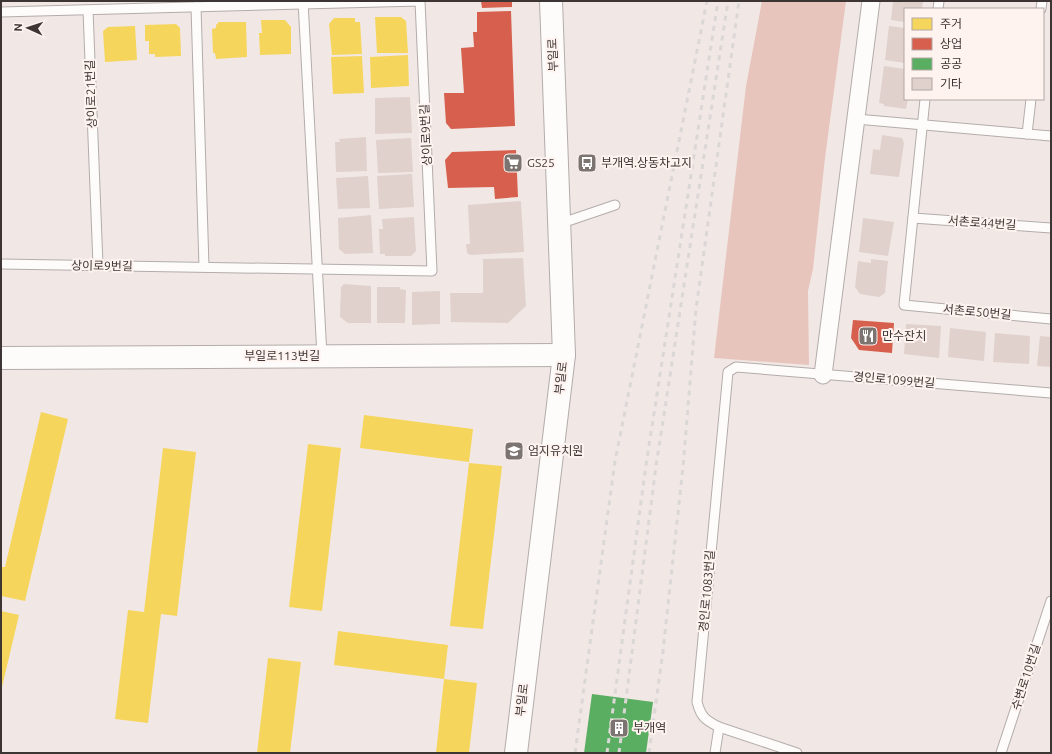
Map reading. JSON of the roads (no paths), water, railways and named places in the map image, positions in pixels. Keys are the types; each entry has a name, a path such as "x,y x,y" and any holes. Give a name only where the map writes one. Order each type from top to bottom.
{"street":[{"name":"부일로","path":"516,753 564,355 551,1"},
{"path":"823,375 871,1"},
{"name":"부일로113번길","path":"1,358 564,355"}],"lane":[{"name":"상이로9번길","path":"1,264 432,271 420,1 88,10"},
{"path":"303,3 322,356"},
{"path":"196,7 204,267"},
{"path":"1,12 88,10"},
{"name":"상이로21번길","path":"88,10 98,266"},
{"path":"912,218 925,100"},
{"path":"1027,134 1031,100"},
{"path":"856,119 1051,136"},
{"path":"559,224 615,205"},
{"name":"서촌로44번길","path":"912,218 1051,228"},
{"name":"서촌로50번길","path":"912,218 904,305 1051,319"},
{"name":"경인로1099번길","path":"736,367 1051,393"},
{"name":"경인로1083번길","path":"736,367 728,372 697,702 700,713 707,721 719,727 797,753"},
{"name":"수변로10번길","path":"1001,753 1051,601"},
{"path":"715,753 719,727"}],"railway":[{"path":"575,753 615,461 707,1"},
{"path":"607,753 646,465 718,1"},
{"path":"619,753 656,466 728,1"},
{"path":"649,753 663,651 683,467 696,309 739,1"}],"place":[{"name":"GS25","path":"513,163"},
{"name":"부개역.상동차고지","path":"587,163"},
{"name":"만수잔치","path":"868,336"},
{"name":"엄지유치원","path":"514,451"},
{"name":"부개역","path":"619,728"}]}
